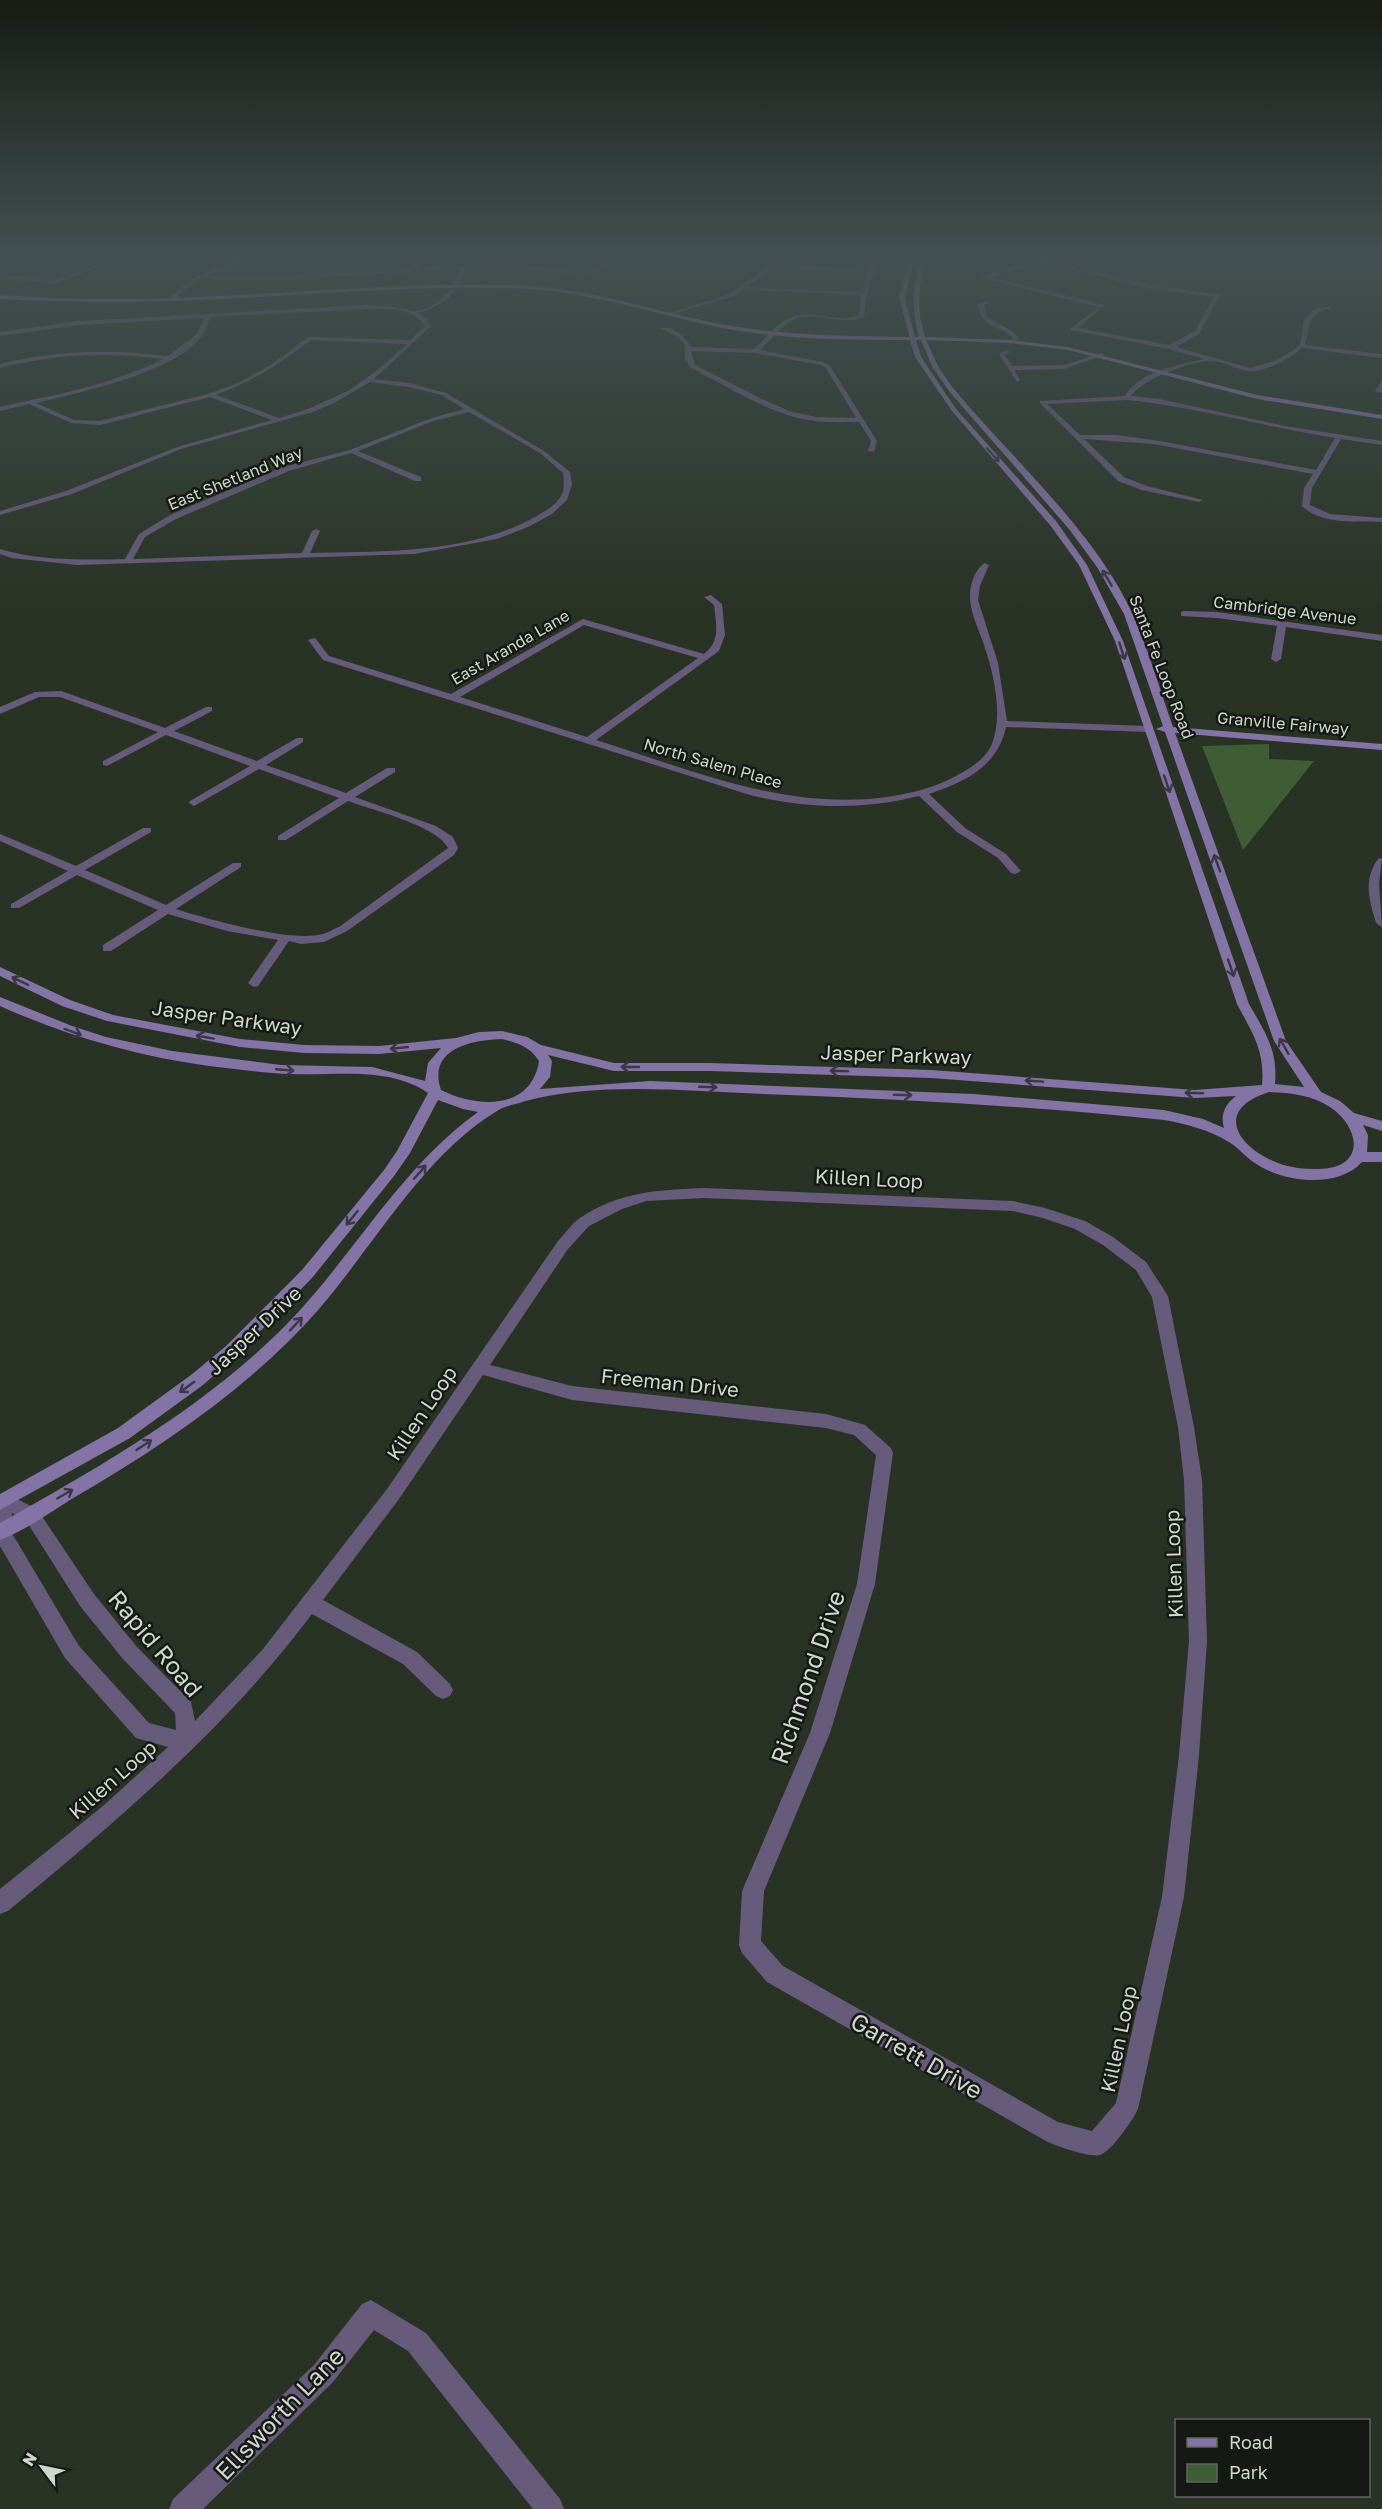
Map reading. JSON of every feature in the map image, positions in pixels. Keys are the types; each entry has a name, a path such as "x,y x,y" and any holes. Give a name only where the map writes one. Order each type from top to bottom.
{"main road":[{"name":"Santa Fe Loop Road","path":"929,373 954,410 1053,523 1083,565 1119,641 1243,1004 1266,1046 1270,1067 1268,1088"},
{"name":"Santa Fe Loop Road","path":"940,373 957,396 1075,532 1105,573 1128,614 1280,1041 1316,1095"},
{"path":"1169,373 1273,400 1382,417"},
{"name":"Granville Fairway","path":"1148,729 1256,735 1382,747"},
{"name":"Jasper Parkway","path":"0,971 66,1003 111,1018 240,1043 303,1049 379,1050 458,1041"},
{"path":"0,1001 37,1019 132,1049 236,1065 295,1070 361,1069 390,1073 434,1091 459,1105 493,1107 527,1096 540,1085 546,1073 546,1061 540,1049 530,1042 503,1034 488,1034 458,1041 436,1058 431,1069 434,1091"},
{"name":"Jasper Parkway","path":"540,1049 565,1057 614,1067 710,1067 931,1074 1195,1094 1252,1091"},
{"name":"Jasper Parkway","path":"527,1096 601,1086 650,1085 974,1098 1164,1115 1198,1122 1235,1139"},
{"path":"1268,1088 1284,1088 1316,1095 1335,1104 1350,1116 1360,1130 1363,1144 1359,1157 1348,1167 1332,1173 1299,1173 1266,1164 1248,1152 1235,1139 1228,1124 1229,1110 1238,1099 1252,1091 1268,1088"},
{"name":"Jasper Drive","path":"3,1502 124,1433 197,1380 232,1350 307,1274 389,1173 403,1153 434,1091"},
{"name":"Jasper Drive","path":"0,1532 95,1477 169,1429 241,1374 292,1329 420,1171 443,1148 493,1107"},
{"path":"1350,1116 1382,1126"},
{"path":"1359,1157 1382,1156"}],"street":[{"path":"0,409 134,373"},
{"path":"27,402 73,422 91,424 210,395 259,373"},
{"path":"0,513 51,501 180,448 278,420 338,399 376,373"},
{"path":"706,373 785,412 829,420 861,420"},
{"path":"832,373 874,441 872,452"},
{"path":"1012,373 1017,380"},
{"path":"1127,398 1130,390 1136,384 1162,373"},
{"path":"0,551 12,556 77,563 414,552 494,537 525,525 549,512 563,500 568,484 566,472 558,463 471,409 435,390 368,380"},
{"path":"1379,391 1382,382"},
{"path":"210,395 278,420"},
{"path":"1199,500 1145,488 1121,478 1042,402 1127,398 1159,401 1254,423 1382,443"},
{"name":"East Shetland Way","path":"128,561 142,536 173,517 286,469 352,451 430,420 471,409"},
{"path":"1077,437 1142,438 1317,472"},
{"path":"1340,437 1308,488 1306,506 1311,511 1321,514 1382,520"},
{"path":"352,451 418,480"},
{"path":"305,556 316,531"},
{"name":"North Salem Place","path":"312,640 326,658 754,793 786,800 862,803 922,793 961,777 990,757 998,741 1002,724 991,650 974,596 977,578 985,564"},
{"path":"588,741 716,649 721,635 718,604 708,597"},
{"name":"Cambridge Avenue","path":"1184,614 1217,615 1382,638"},
{"name":"East Aranda Lane","path":"452,698 583,622 705,657"},
{"path":"1276,659 1282,624"},
{"path":"0,711 38,694 61,694 437,831 449,839 453,848 450,853 332,935 314,940 285,938 227,927 168,910 0,837"},
{"path":"107,763 209,709"},
{"name":"Granville Fairway","path":"1002,724 1148,729"},
{"path":"194,803 300,740"},
{"path":"282,838 391,770"},
{"path":"922,793 961,830 1002,856 1015,871"},
{"path":"15,906 147,830"},
{"path":"1382,861 1377,867 1372,893 1382,923"},
{"path":"107,948 237,865"},
{"path":"254,983 285,938"},
{"name":"Killen Loop","path":"0,1903 110,1813 187,1743 270,1655 393,1494 563,1245 584,1222 617,1205 645,1196 705,1193 1012,1206 1045,1213 1080,1225 1108,1241 1141,1266 1160,1296 1186,1427 1193,1480 1198,1641 1189,1755 1173,1897 1126,2109 1096,2144"},
{"name":"Freeman Drive","path":"479,1368 572,1393 826,1421 859,1430"},
{"name":"Richmond Drive","path":"750,1945 753,1891 820,1733 866,1584 885,1453 859,1430"},
{"path":"31,1514 3,1502 0,1532 72,1652 143,1731 187,1743"},
{"name":"Rapid Road","path":"31,1514 87,1600 130,1653 184,1709 187,1743"},
{"path":"310,1603 410,1658 443,1690"},
{"name":"Garrett Drive","path":"750,1945 774,1974 1054,2133 1096,2144"},
{"name":"Ellsworth Lane","path":"183,2509 323,2374 371,2313 417,2342 550,2509"}],"green space":[{"path":"1269,744 1269,759 1314,761 1243,850 1202,746"}]}
